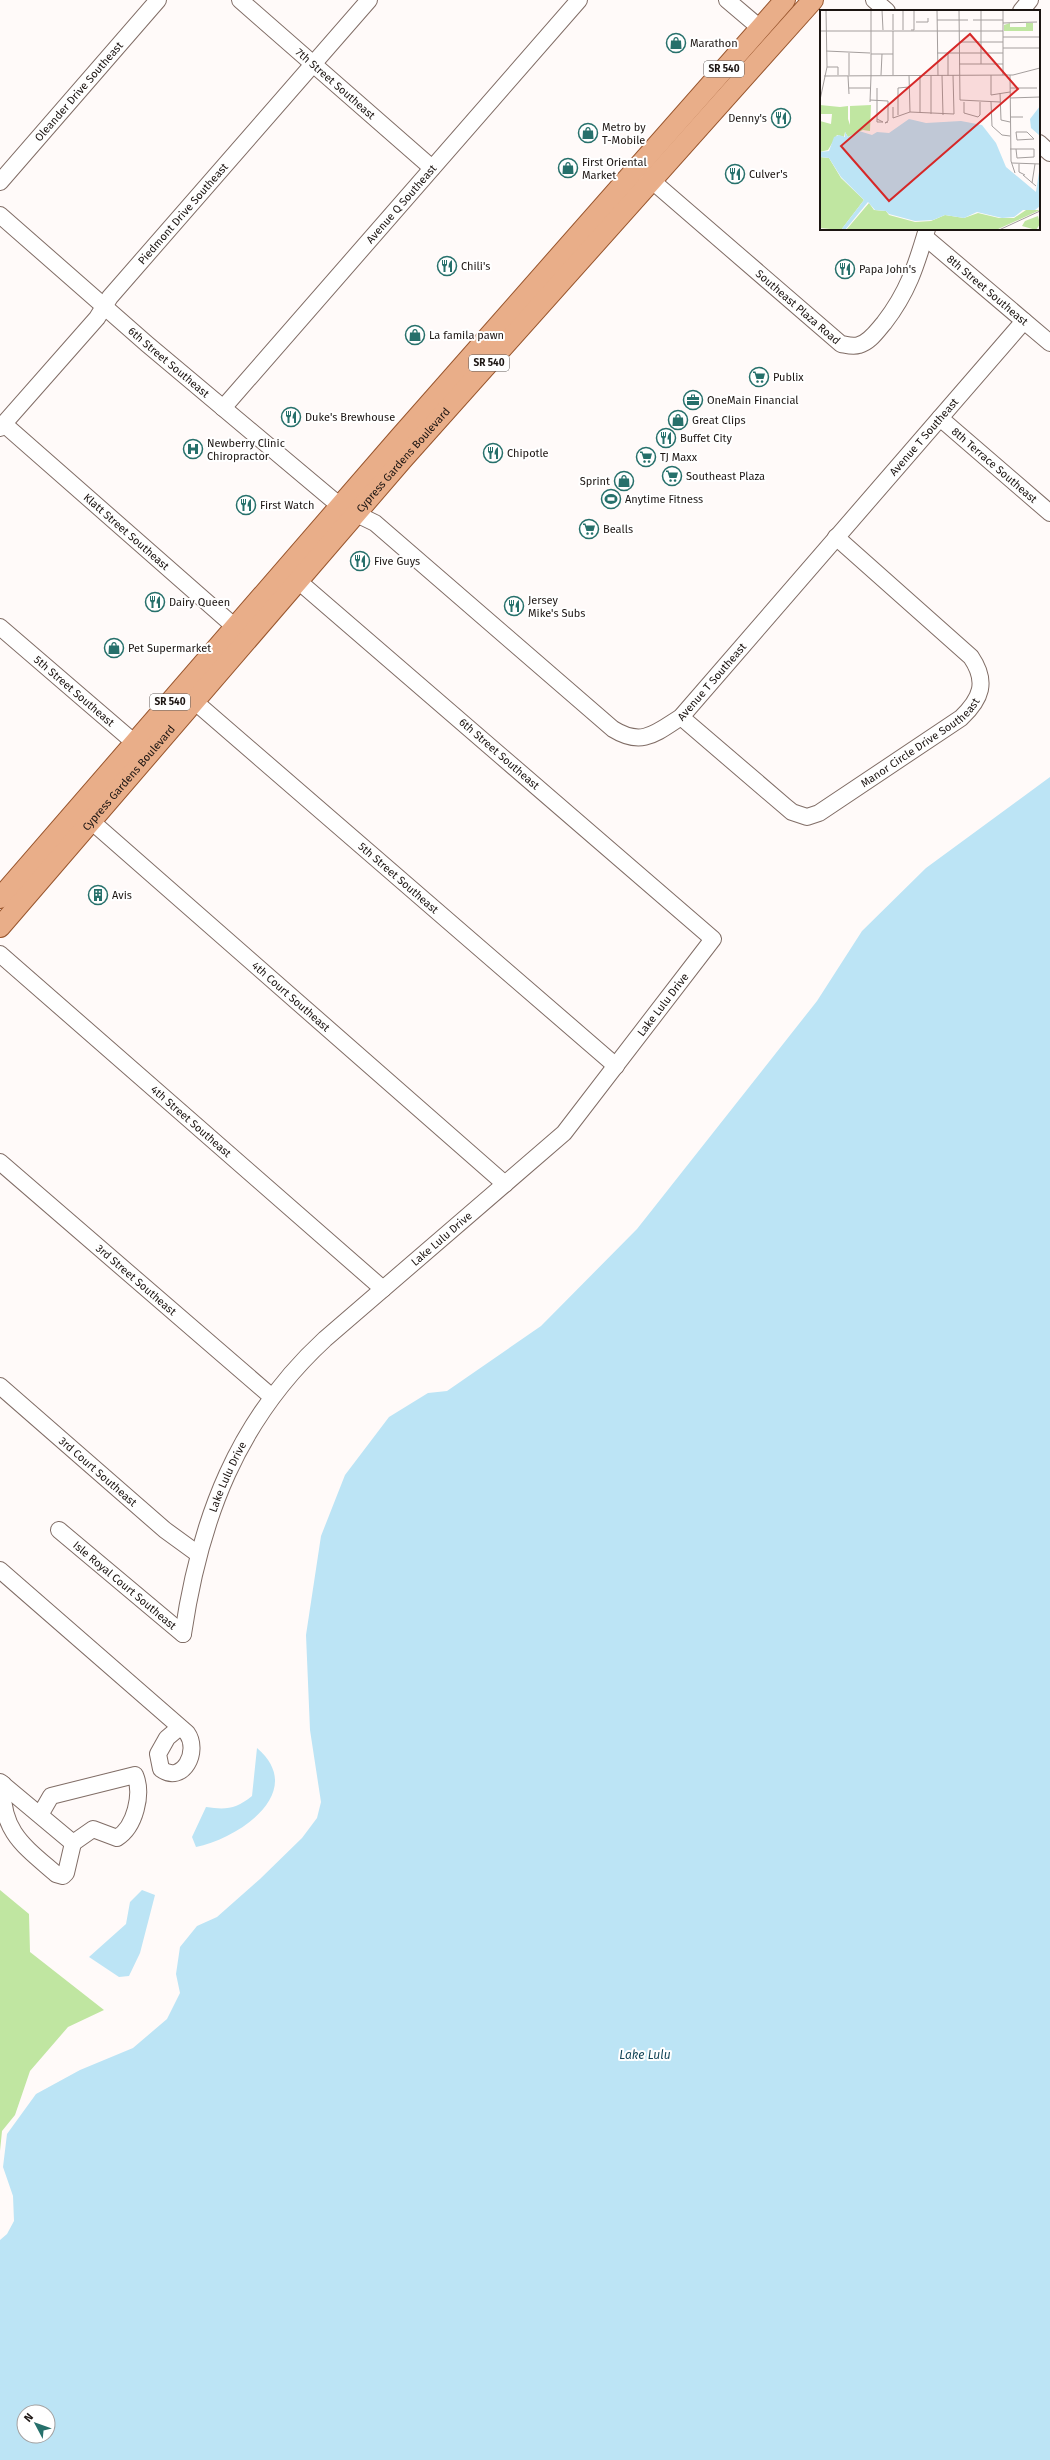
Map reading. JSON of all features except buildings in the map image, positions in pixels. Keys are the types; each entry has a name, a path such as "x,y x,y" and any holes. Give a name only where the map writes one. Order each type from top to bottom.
{"main road":[{"name":"Cypress Gardens Boulevard","path":"348,510 423,437 513,336 760,28 785,0"},
{"name":"Cypress Gardens Boulevard","path":"0,927 84,815 348,510 485,340 536,282 738,83 813,0"},
{"path":"738,83 738,66 757,40 760,28"},
{"path":"513,336 511,329 536,282"},
{"path":"423,437 438,409 479,360 486,346 485,340"},
{"name":"Cypress Gardens Boulevard","path":"0,898 14,881 84,815"},
{"path":"0,912 14,881"}],"street":[{"name":"Oleander Drive Southeast","path":"0,182 158,0"},
{"name":"7th Street Southeast","path":"240,0 432,168"},
{"name":"Piedmont Drive Southeast","path":"2,426 104,307 110,297 369,0"},
{"name":"Avenue Q Southeast","path":"223,408 579,0"},
{"path":"727,0 760,28"},
{"path":"874,0 886,10"},
{"path":"1022,10 1030,0"},
{"path":"1040,144 1050,153"},
{"name":"Southeast Plaza Road","path":"644,174 841,344 859,345 867,341 903,298 912,277 926,233"},
{"name":"6th Street Southeast","path":"0,215 104,307 223,408 348,510"},
{"name":"8th Street Southeast","path":"926,233 1050,343"},
{"name":"Avenue T Southeast","path":"348,510 375,523 613,730 628,737 638,739 651,737 680,717 1024,321"},
{"name":"8th Terrace Southeast","path":"940,418 1050,513"},
{"name":"Klatt Street Southeast","path":"2,426 242,633"},
{"name":"Manor Circle Drive Southeast","path":"680,717 786,807 807,817 819,813 856,789 961,718 973,707 977,700 981,681 980,672 972,657 836,537"},
{"name":"6th Street Southeast","path":"292,576 713,938"},
{"name":"5th Street Southeast","path":"0,627 141,749"},
{"name":"5th Street Southeast","path":"187,695 616,1066"},
{"name":"4th Court Southeast","path":"84,815 505,1184"},
{"name":"Lake Lulu Drive","path":"198,1554 210,1512 235,1457 251,1428 272,1397 302,1360 564,1133 713,938"},
{"name":"4th Street Southeast","path":"0,954 383,1289"},
{"name":"3rd Street Southeast","path":"0,1162 272,1397"},
{"name":"3rd Court Southeast","path":"0,1386 165,1530 198,1554"},
{"name":"Isle Royal Court Southeast","path":"59,1530 183,1634 198,1554"},
{"path":"0,1570 175,1720 180,1727"},
{"path":"1,1783 0,1799 11,1833 56,1874 64,1876 73,1843 93,1829 117,1838 125,1833 137,1804 139,1785 134,1775 51,1796 40,1815"},
{"path":"1,1783 73,1843"}],"green space":[{"path":"0,1890 29,1914 30,1952 104,2010 68,2027 30,2071 15,2115 2,2131 0,2151"}],"water":[{"name":"Lake Lulu","path":"1050,777 1050,2460 0,2460 0,2240 7,2234 14,2221 13,2196 3,2167 7,2134 36,2094 80,2070 133,2048 167,2019 180,1993 176,1974 180,1947 197,1926 217,1917 260,1879 302,1838 317,1818 321,1802 310,1730 306,1635 321,1536 345,1475 389,1417 428,1393 447,1391 541,1326 637,1229 817,1001 862,931 926,868"},
{"path":"257,1748 271,1765 275,1781 271,1796 262,1811 248,1823 231,1834 213,1842 196,1847 192,1837 206,1807 230,1808 241,1804 252,1796"},
{"path":"142,1890 155,1895 140,1953 129,1976 119,1977 89,1957 126,1924 130,1902"}],"place":[{"name":"Marathon","path":"676,43"},
{"name":"Denny's","path":"781,118"},
{"name":"Metro by T-Mobile","path":"588,133"},
{"name":"First Oriental Market","path":"568,168"},
{"name":"Culver's","path":"735,174"},
{"name":"Chili's","path":"447,266"},
{"name":"Papa John's","path":"845,269"},
{"name":"La famila pawn","path":"415,335"},
{"name":"Publix","path":"759,377"},
{"name":"OneMain Financial","path":"693,400"},
{"name":"Duke's Brewhouse","path":"291,417"},
{"name":"Great Clips","path":"678,420"},
{"name":"Buffet City","path":"666,438"},
{"name":"Newberry Clinic Chiropractor","path":"193,449"},
{"name":"Chipotle","path":"493,453"},
{"name":"TJ Maxx","path":"646,457"},
{"name":"Southeast Plaza","path":"672,476"},
{"name":"Sprint","path":"624,481"},
{"name":"Anytime Fitness","path":"611,499"},
{"name":"First Watch","path":"246,505"},
{"name":"Bealls","path":"589,529"},
{"name":"Five Guys","path":"360,561"},
{"name":"Dairy Queen","path":"155,602"},
{"name":"Jersey Mike's Subs","path":"514,606"},
{"name":"Pet Supermarket","path":"114,648"},
{"name":"Avis","path":"98,895"}]}
